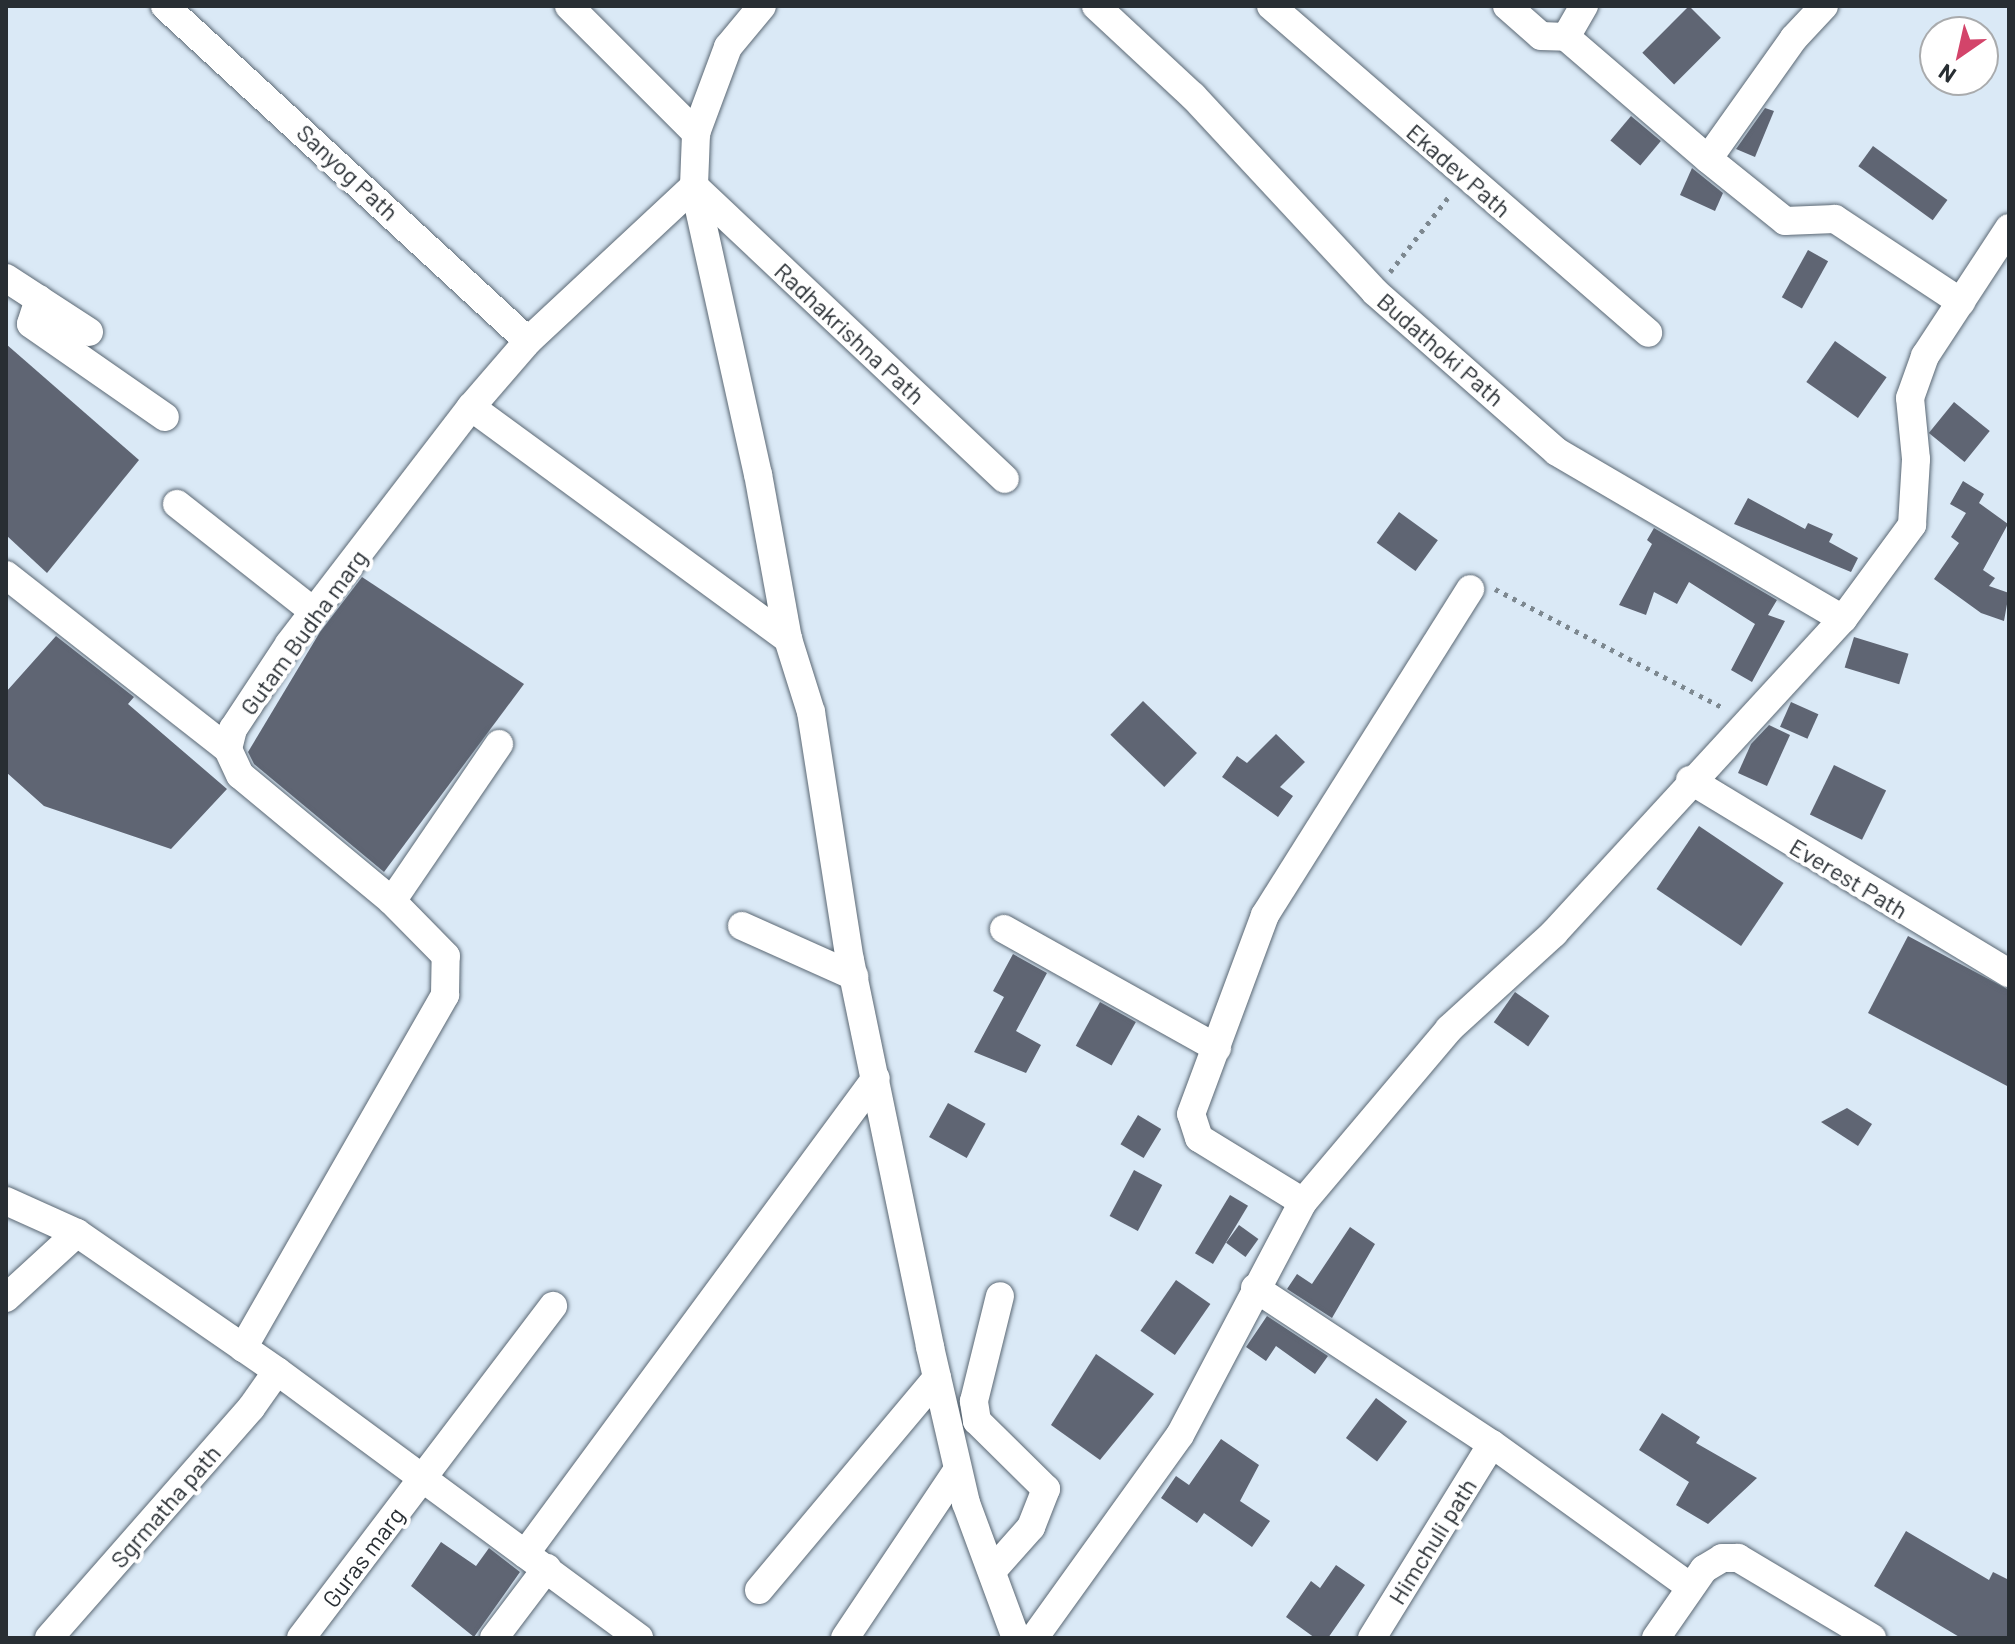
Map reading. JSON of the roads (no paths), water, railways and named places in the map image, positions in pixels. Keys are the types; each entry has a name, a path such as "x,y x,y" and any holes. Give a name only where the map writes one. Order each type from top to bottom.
{"street":[{"name":"Sanyog Path","path":"165,6 528,341"},
{"path":"569,6 696,133"},
{"path":"762,6 728,47 696,133 694,186 758,474 788,639 811,712 854,976 957,1471 1016,1638"},
{"name":"Budathoki Path","path":"1096,6 1193,96 1375,292 1557,452 1843,619"},
{"name":"Ekadev Path","path":"1271,6 1648,333"},
{"path":"1507,6 1541,36 1566,37 1785,221 1835,219 1961,302"},
{"path":"1566,37 1584,6"},
{"path":"1708,159 1807,11"},
{"name":"Gutam Budha marg","path":"228,749 233,729 314,612 471,407 528,341 694,186"},
{"name":"Radhakrishna Path","path":"694,186 1005,479"},
{"path":"1034,1638 1180,1435 1303,1202 1449,1029 1554,933 1690,780 1843,619 1912,525 1916,459 1910,398 1925,356 1983,272 2009,228"},
{"path":"6,278 89,332"},
{"path":"39,299 31,324 165,417"},
{"path":"471,407 788,639"},
{"path":"177,504 314,612"},
{"path":"6,575 228,749 240,775 392,901 446,956 445,995 243,1348"},
{"path":"1303,1202 1199,1138 1191,1114 1265,915 1458,601 1470,589"},
{"path":"392,901 499,744"},
{"name":"Everest Path","path":"1690,780 2009,973"},
{"path":"742,926 854,976"},
{"path":"1004,929 1217,1048"},
{"path":"494,1638 536,1561 876,1078"},
{"path":"6,1201 77,1233 277,1371 424,1475 625,1633"},
{"path":"6,1298 77,1233"},
{"path":"1255,1288 1492,1444 1690,1587"},
{"path":"992,1571 1031,1527 1046,1489 977,1421 974,1401 1000,1296"},
{"name":"Guras marg","path":"301,1638 553,1306"},
{"name":"Sgrmatha path","path":"49,1638 251,1408 277,1371"},
{"path":"759,1590 937,1378"},
{"name":"Himchuli path","path":"1372,1638 1492,1444"},
{"path":"845,1638 957,1471"},
{"path":"1656,1638 1690,1587 1722,1558 1738,1558 1867,1637"}]}
